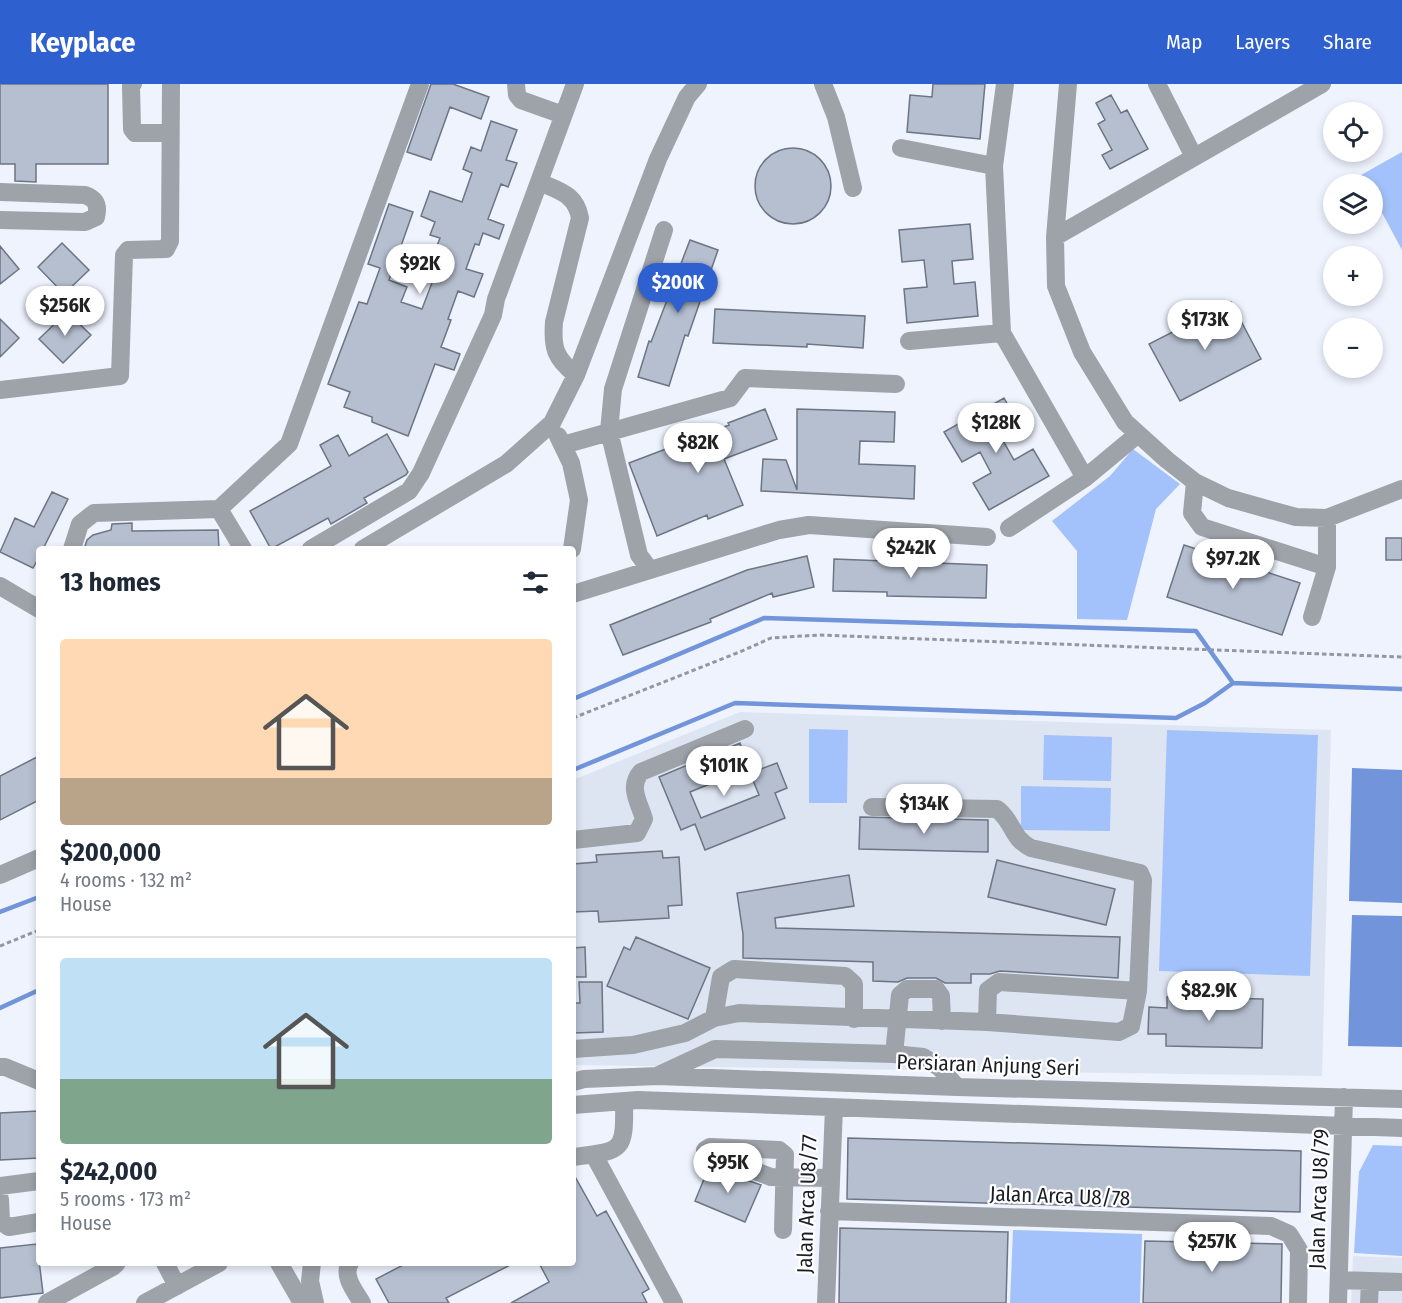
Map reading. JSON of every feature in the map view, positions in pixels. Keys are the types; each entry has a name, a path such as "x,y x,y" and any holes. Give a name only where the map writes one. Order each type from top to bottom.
{"street":[{"path":"133,84 131,86 132,129 135,133 170,133"},
{"path":"0,390 120,376 124,255 128,250 166,249 170,241 171,84"},
{"path":"73,546 80,524 94,513 219,509 289,444 420,84"},
{"path":"516,84 515,90 521,100 563,115"},
{"path":"316,546 409,491 421,474 493,315 496,299 574,84"},
{"path":"368,546 506,464 552,423 576,375 658,159 687,97 698,84"},
{"path":"823,84 836,117 853,188"},
{"path":"1005,84 994,166 1002,333 1085,478"},
{"path":"1068,84 1055,237 1056,286 1082,352 1125,422 1195,482 1227,498 1296,517 1328,518 1402,489"},
{"path":"1156,84 1194,157"},
{"path":"1055,237 1322,84"},
{"path":"901,148 994,166"},
{"path":"539,182 570,196 579,212 580,218 554,322 553,339 555,350 562,364 576,375"},
{"path":"0,192 85,195 93,198 98,210 96,217 85,222 0,220"},
{"path":"650,570 639,555 609,431 613,389 664,230"},
{"path":"909,341 1002,333"},
{"path":"563,445 730,398 745,378 896,384"},
{"path":"552,423 572,463 579,500 572,546"},
{"path":"1009,528 1085,478 1138,434"},
{"path":"1195,482 1192,513 1202,527 1327,567"},
{"path":"219,509 241,546"},
{"path":"1312,617 1327,567 1328,518"},
{"path":"576,593 779,530 809,525 987,537"},
{"path":"0,586 36,607"},
{"path":"576,840 637,834 644,819 634,786 635,779 641,772 745,729"},
{"path":"576,1049 633,1045 685,1033 714,1018 739,1013 854,1019 987,1022 1119,1032 1131,1026 1138,991 1143,880 1140,873 1030,848 1020,843 1005,815 997,808 872,807"},
{"path":"0,875 36,859"},
{"path":"714,1018 721,977 734,969 845,976 854,984 854,1019"},
{"path":"987,1022 988,990 999,982 1138,991"},
{"path":"894,1054 900,995 907,988 936,988 941,996 942,1021"},
{"path":"658,1076 715,1048 894,1054 924,1057 939,1067 957,1088"},
{"path":"0,1068 5,1067 36,1080"},
{"name":"Persiaran Anjung Seri","path":"576,1081 658,1076 957,1088 1402,1099"},
{"name":"Jalan Arca U8/79","path":"1338,1303 1344,1097"},
{"path":"576,1104 624,1101 1402,1128"},
{"path":"576,1157 611,1151 620,1144 625,1132 624,1101"},
{"name":"Jalan Arca U8/77","path":"826,1303 834,1108"},
{"path":"594,1155 674,1303"},
{"path":"783,1230 785,1177 830,1178"},
{"path":"0,1186 36,1181"},
{"path":"0,1198 1,1222 9,1227 36,1222"},
{"name":"Jalan Arca U8/78","path":"829,1211 1271,1226 1289,1234 1299,1250 1298,1303"},
{"path":"47,1303 114,1266"},
{"path":"167,1266 177,1286"},
{"path":"145,1303 214,1266"},
{"path":"281,1266 302,1303"},
{"path":"312,1266 310,1281 315,1303"},
{"path":"348,1266 347,1277 362,1303"},
{"path":"1339,1280 1402,1282"},
{"path":"1369,1303 1370,1281"}],"path":[{"path":"576,717 771,638 819,635 1402,657"},
{"path":"0,945 36,931"}],"shaded area":[{"path":"1402,152 1402,250 1383,215 1383,174 1363,174"},
{"path":"1133,449 1180,484 1156,509 1127,620 1077,619 1077,551 1052,521 1110,476"},
{"path":"740,712 1331,730 1322,1076 576,1065 576,779"},
{"path":"809,729 848,730 847,803 809,803"},
{"path":"1167,730 1318,735 1310,976 1159,971"},
{"path":"1044,735 1112,737 1111,781 1043,780"},
{"path":"1352,768 1402,770 1402,903 1349,901"},
{"path":"1021,786 1111,788 1110,831 1021,830"},
{"path":"1352,915 1402,916 1402,1047 1348,1046"},
{"path":"1373,1145 1402,1146 1402,1256 1354,1253 1359,1172"},
{"path":"1013,1230 1142,1234 1140,1303 1010,1303"},
{"path":"1353,1256 1402,1258 1402,1303 1351,1303"}],"building":[{"path":"0,84 108,84 108,164 36,164 36,182 15,181 15,164 0,164"},
{"path":"431,84 453,84 489,97 481,119 450,107 431,160 407,152"},
{"path":"933,84 985,84 980,139 907,132 910,95 932,97"},
{"path":"1111,95 1121,113 1127,110 1148,149 1110,169 1102,155 1112,150 1098,124 1105,120 1096,103"},
{"path":"491,121 517,130 506,160 517,163 508,187 501,184 488,219 504,225 499,239 483,233 479,245 475,244 466,269 483,274 474,297 458,291 441,347 460,354 454,370 435,364 408,436 372,422 372,417 344,407 350,392 328,384 359,302 367,304 380,268 368,264 389,204 413,212 389,280 407,287 401,302 422,309 433,280 425,277 440,238 430,235 435,222 421,216 430,191 462,202 472,173 463,169 471,147 481,151"},
{"path":"786,148 800,148 814,154 825,165 831,179 828,201 820,213 800,224 786,224 772,218 761,207 755,193 755,179 761,165 772,154"},
{"path":"970,224 973,259 952,261 954,284 975,282 978,316 907,323 904,289 927,287 924,260 902,262 899,230"},
{"path":"690,240 718,250 688,336 685,335 669,386 638,377 649,341 651,342"},
{"path":"62,243 89,270 64,294 38,267"},
{"path":"0,246 19,269 0,284"},
{"path":"1231,302 1261,359 1180,401 1149,344"},
{"path":"715,309 865,316 863,348 807,344 807,347 713,343"},
{"path":"67,312 91,335 63,363 39,339"},
{"path":"0,319 19,338 0,357"},
{"path":"1004,398 1020,426 1001,437 1014,460 1033,449 1049,476 989,510 973,483 991,473 980,452 962,462 944,432"},
{"path":"765,409 777,439 724,459 743,505 708,519 707,515 657,536 629,463"},
{"path":"797,409 895,412 894,442 860,441 859,464 915,466 914,499 761,491 763,459 786,460 797,490"},
{"path":"387,434 408,472 364,498 367,503 331,524 328,518 277,546 269,546 250,511 331,466 320,445 338,435 349,456"},
{"path":"52,492 68,499 44,546 36,546 36,562 33,568 0,552 15,518 34,527"},
{"path":"132,523 132,531 218,530 219,546 85,546 87,540 93,535 111,530 112,524"},
{"path":"1386,538 1402,538 1402,560 1386,560"},
{"path":"1184,545 1300,583 1282,635 1167,597"},
{"path":"807,556 814,587 773,597 772,593 710,619 711,622 623,655 610,625 747,570"},
{"path":"834,559 987,565 986,598 887,596 887,592 833,591"},
{"path":"740,743 749,768 690,792 701,818 759,795 750,773 777,763 787,788 775,793 785,818 705,850 695,824 681,830 659,777"},
{"path":"36,758 36,802 0,820 0,776"},
{"path":"860,817 988,820 988,852 859,849"},
{"path":"662,851 663,858 679,857 682,905 668,906 669,918 599,922 598,911 576,912 576,864 597,862 596,855"},
{"path":"997,860 1115,889 1106,925 988,897"},
{"path":"849,875 854,906 775,918 776,928 1120,937 1118,978 1000,971 990,974 971,974 971,983 945,983 936,978 907,978 898,982 873,981 873,962 743,958 743,934 737,893"},
{"path":"636,937 710,968 688,1019 607,986 624,947 630,950"},
{"path":"585,947 586,977 576,977 576,948"},
{"path":"579,982 602,982 603,1032 576,1033 576,1003 580,1003"},
{"path":"1167,997 1263,999 1262,1048 1166,1046 1166,1034 1148,1034 1149,1007 1167,1008"},
{"path":"36,1111 36,1158 0,1160 0,1113"},
{"path":"848,1138 1301,1151 1300,1212 847,1199"},
{"path":"709,1167 761,1185 745,1222 695,1201"},
{"path":"576,1178 597,1216 606,1211 649,1289 642,1293 647,1303 511,1303 549,1282 541,1266 576,1266"},
{"path":"840,1228 1008,1232 1006,1303 839,1303"},
{"path":"1145,1241 1282,1244 1281,1303 1143,1303"},
{"path":"36,1244 36,1266 40,1266 43,1293 0,1298 0,1248"},
{"path":"401,1266 508,1266 446,1298 449,1303 389,1303 376,1279"}],"waterway":[{"path":"576,698 764,618 1196,631 1233,683"},
{"path":"576,769 735,703 1176,718 1205,703 1233,683 1402,689"},
{"path":"0,912 36,898"},
{"path":"0,1008 36,991"}]}
